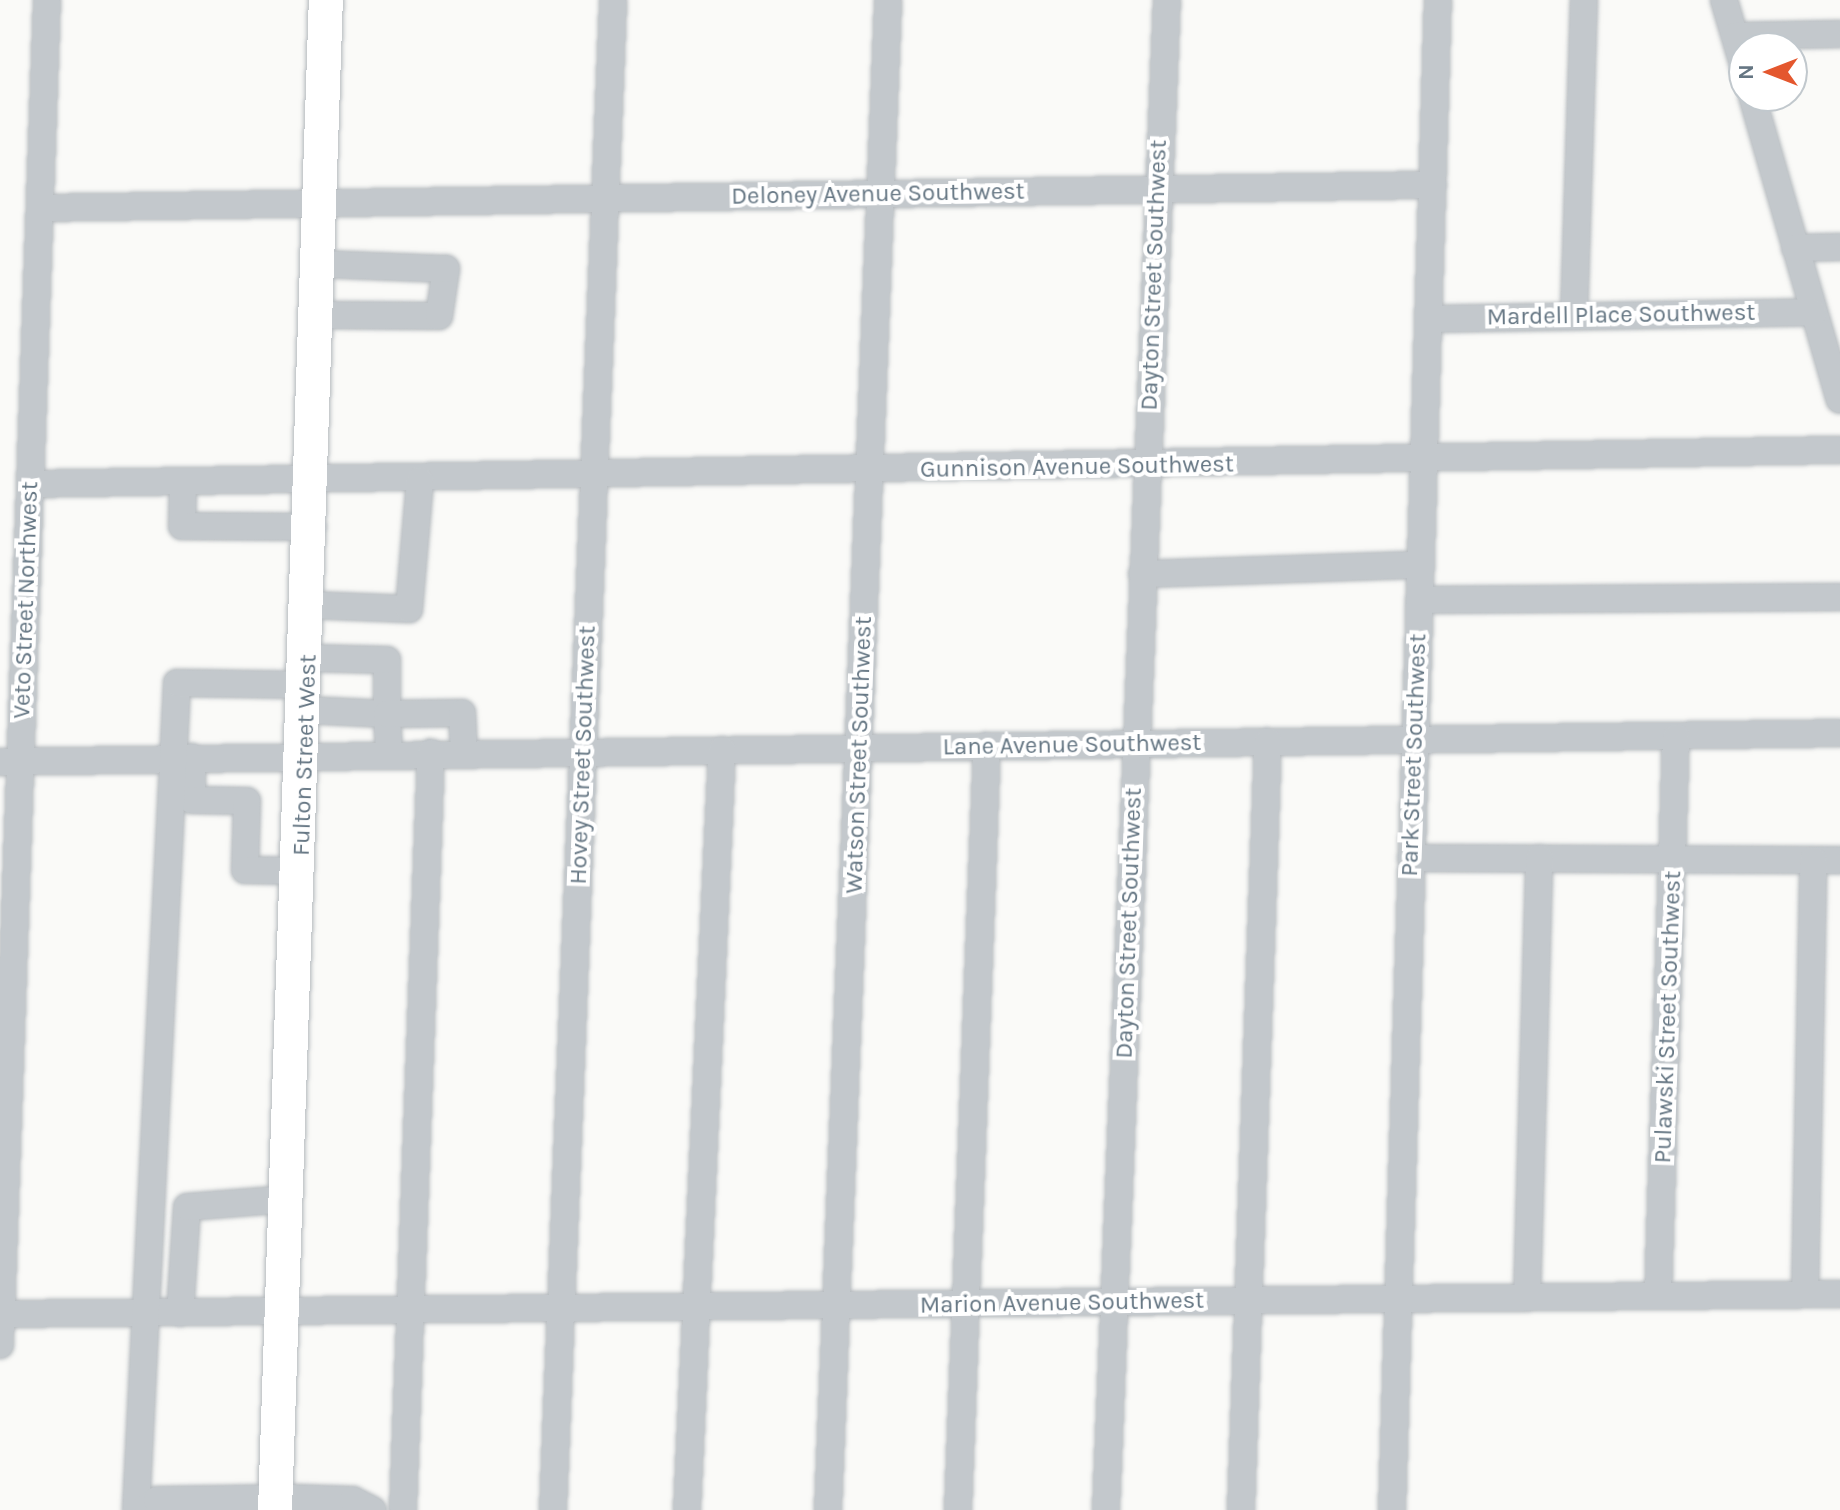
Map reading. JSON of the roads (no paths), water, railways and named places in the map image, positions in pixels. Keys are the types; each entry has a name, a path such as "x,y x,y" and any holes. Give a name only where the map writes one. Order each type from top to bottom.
{"main road":[{"name":"Fulton Street West","path":"275,1504 305,753 315,678 310,605 323,205 326,0"}],"street":[{"name":"Veto Street Northwest","path":"0,1345 10,762 30,484 47,0"},
{"name":"Hovey Street Southwest","path":"553,1510 613,0"},
{"name":"Watson Street Southwest","path":"828,1510 888,0"},
{"name":"Dayton Street Southwest","path":"1106,1510 1167,0"},
{"name":"Park Street Southwest","path":"1392,1510 1438,0"},
{"path":"1574,316 1584,0"},
{"path":"1724,0 1734,32"},
{"path":"1808,35 1840,34"},
{"path":"1757,112 1840,400"},
{"name":"Deloney Avenue Southwest","path":"40,208 1433,185"},
{"path":"1795,248 1840,247"},
{"path":"320,315 439,316 445,283 442,265 321,264"},
{"name":"Mardell Place Southwest","path":"1429,319 1813,312"},
{"name":"Gunnison Avenue Southwest","path":"30,484 315,482 869,469 1423,462 1840,450"},
{"path":"310,605 409,609 420,480"},
{"path":"183,482 182,526 313,527"},
{"path":"1142,574 1420,565"},
{"path":"1419,600 1840,597"},
{"path":"136,1510 143,1313 180,757 177,683 315,678 387,660 398,714 389,753"},
{"path":"315,678 398,714 462,713 464,753"},
{"name":"Lane Avenue Southwest","path":"10,762 305,753 583,753 1840,733"},
{"name":"Pulawski Street Southwest","path":"1658,1296 1676,737"},
{"path":"1241,1510 1268,741"},
{"path":"958,1510 987,746"},
{"path":"687,1510 722,750"},
{"path":"403,1510 431,753"},
{"path":"180,757 192,800 247,801 245,870 300,871"},
{"path":"1411,858 1840,860"},
{"path":"1527,1298 1539,858"},
{"path":"1805,1294 1813,860"},
{"path":"180,1313 187,1207 288,1199"},
{"name":"Marion Avenue Southwest","path":"1,1314 1840,1294"},
{"path":"143,1510 157,1500 320,1504 373,1510"}]}
